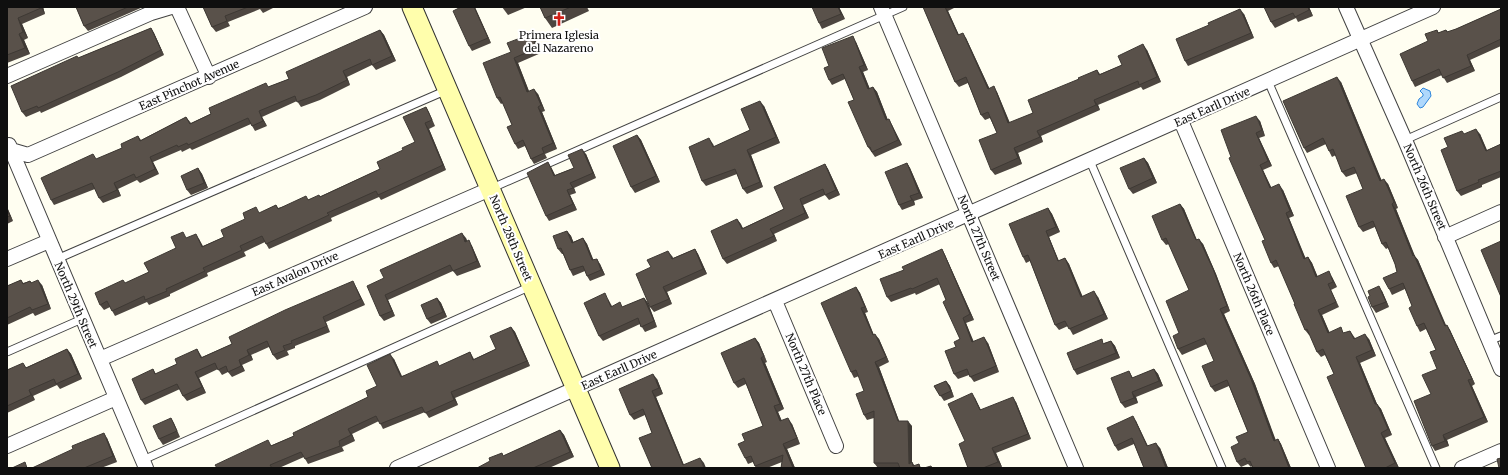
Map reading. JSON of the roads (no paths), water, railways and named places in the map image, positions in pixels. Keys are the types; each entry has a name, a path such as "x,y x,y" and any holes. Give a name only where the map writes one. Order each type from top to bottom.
{"street":[{"path":"7,76 151,13 171,7"},
{"path":"177,7 208,77"},
{"name":"East Pinchot Avenue","path":"8,148 28,155 365,7"},
{"name":"North 28th Street","path":"412,7 610,468"},
{"name":"North 26th Street","path":"1346,7 1405,140 1445,237 1495,338 1501,369"},
{"name":"East Earll Drive","path":"397,468 775,302 1433,7"},
{"name":"North 27th Street","path":"883,11 1076,468"},
{"name":"North 26th Place","path":"1181,121 1328,468"},
{"name":"North 29th Street","path":"8,148 144,464"},
{"name":"East Avalon Drive","path":"100,360 490,189"},
{"path":"1445,237 1501,212"},
{"path":"7,259 49,241"},
{"name":"North 27th Place","path":"775,302 836,446"},
{"path":"7,446 116,398"},
{"path":"1462,468 1501,451"}],"lane":[{"path":"490,189 883,11 903,7"},
{"path":"1268,81 1436,468"},
{"path":"57,259 447,90"},
{"path":"1405,140 1501,97"},
{"path":"1090,161 1222,468"},
{"path":"144,464 532,286"},
{"path":"7,352 82,319"}],"water":[{"path":"1423,88 1430,91 1431,96 1423,107 1420,108 1417,104 1419,99 1423,96 1420,91"}],"place":[{"name":"Primera Iglesia del Nazareno","path":"559,19"}]}
